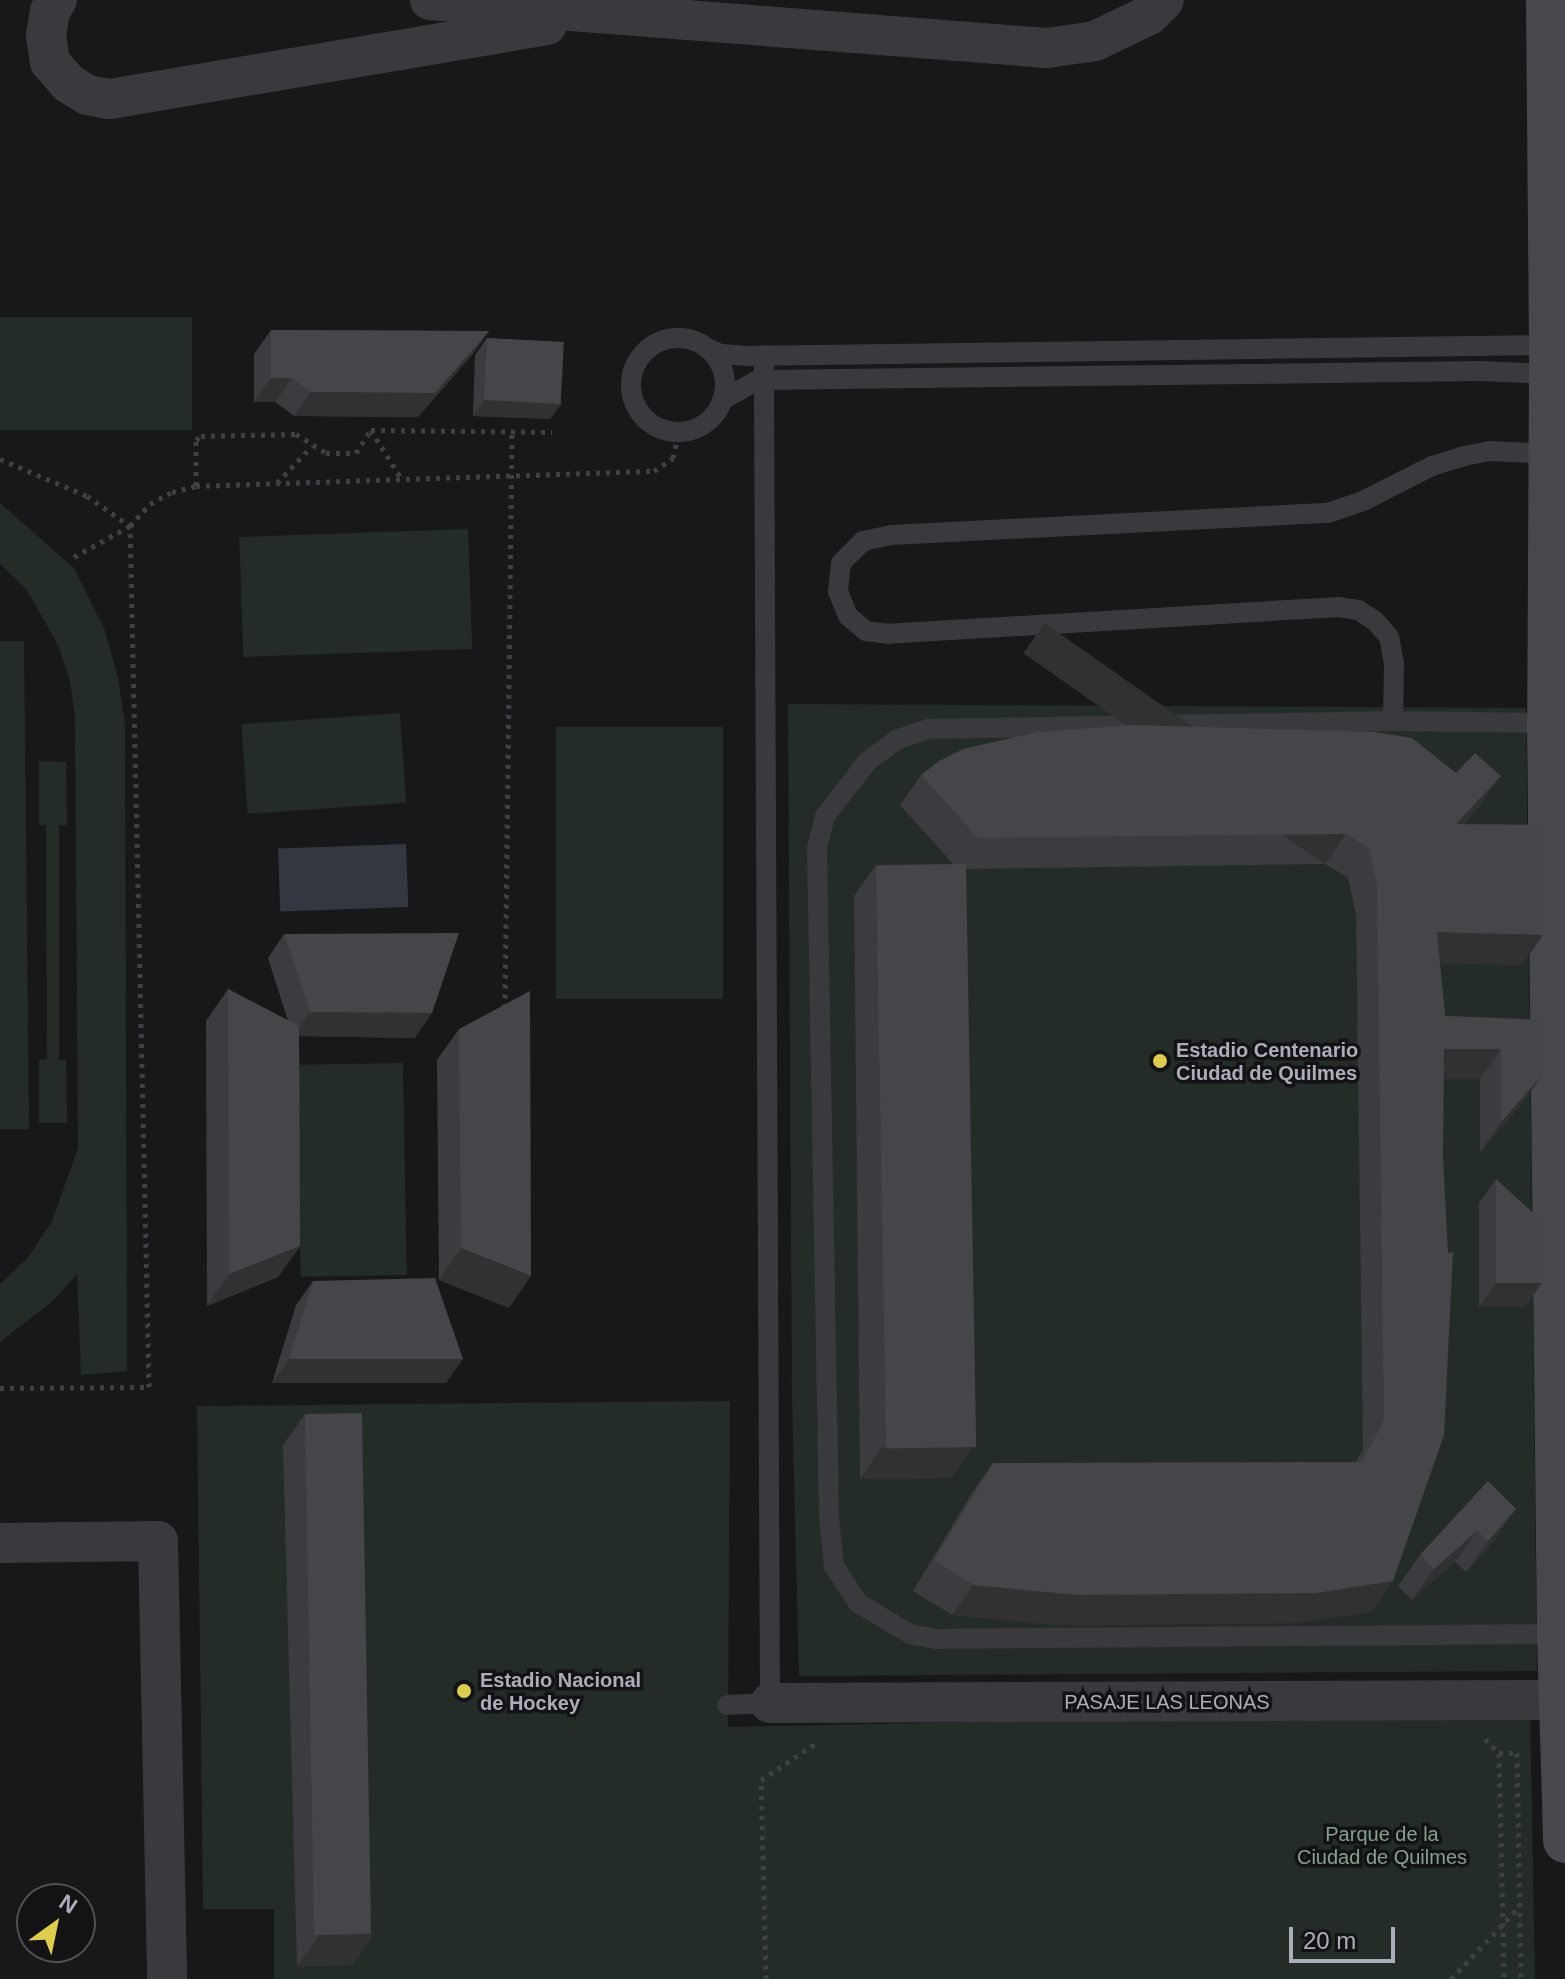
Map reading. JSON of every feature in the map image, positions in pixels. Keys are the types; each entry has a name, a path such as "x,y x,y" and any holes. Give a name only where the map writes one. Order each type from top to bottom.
{"main road":[{"path":"1548,0 1557,107 1551,360 1549,723 1559,887 1565,1841"}],"street":[{"path":"57,0 50,11 46,35 50,62 68,83 87,95 110,99 598,16"},
{"path":"430,0 598,16 1047,48 1095,41 1149,15 1164,0"},
{"path":"0,1543 158,1541 167,1979"},
{"name":"PASAJE LAS LEONAS","path":"770,1703 1562,1664"}],"lane":[{"path":"668,339 696,341 721,354 1551,360 1480,371 764,380 747,384 722,400 706,423 679,432 666,431 642,416 631,390 636,364 644,352 668,339"},
{"path":"707,348 723,372 722,400"},
{"path":"727,1705 770,1703 764,355"},
{"path":"1393,721 1394,664 1389,637 1375,621 1358,610 1339,607 889,634 866,631 848,616 838,591 841,563 863,541 891,535 1328,513 1363,501 1432,466 1464,456 1489,451 1550,454"},
{"path":"1549,723 1393,721 928,729 896,740 867,762 844,787 825,816 817,848 828,1502 834,1566 858,1603 910,1634 935,1639 1562,1664"}],"path":[{"path":"371,430 552,432"},
{"path":"196,486 196,440 201,436 296,434 326,453 356,453 371,430"},
{"path":"371,430 402,479"},
{"path":"505,1009 512,431"},
{"path":"70,559 130,526 150,504 172,492 196,486 654,471 673,458 679,432"},
{"path":"277,483 312,446"},
{"path":"0,459 87,496 130,526"},
{"path":"0,1388 149,1387 130,526"},
{"path":"1477,1730 1499,1753 1504,1979"},
{"path":"766,1979 761,1780 828,1736"},
{"path":"1499,1753 1517,1753 1521,1979"},
{"path":"1451,1979 1520,1906"}],"green space":[{"path":"0,317 192,317 192,430 0,430"},
{"path":"0,503 74,568 105,631 118,678 125,724 127,1371 81,1375 77,1274 54,1300 0,1342 0,1284 28,1258 52,1221 78,1148 75,717 70,681 58,645 27,590 0,564"},
{"path":"468,529 472,649 243,657 239,537"},
{"path":"0,641 24,641 29,1129 0,1129"},
{"name":"Estadio Centenario Ciudad de Quilmes","path":"788,704 1526,708 1537,1671 799,1676 792,1401"},
{"path":"400,713 406,803 248,814 241,724"},
{"path":"556,727 723,727 723,999 556,999"},
{"path":"39,761 66,762 67,825 59,825 59,1060 66,1060 67,1123 39,1123 39,1060 47,1059 46,825 39,825"},
{"path":"403,1063 407,1275 301,1277 297,1065"},
{"name":"Parque de la Ciudad de Quilmes","path":"730,1401 728,1727 1530,1711 1535,1979 274,1979 274,1909 203,1909 197,1406"}],"shaded area":[{"path":"406,844 408,907 280,911 278,848"}],"building":[{"path":"271,330 489,331 435,393 311,392 292,378 271,378"},
{"path":"487,338 564,342 561,404 484,400"},
{"path":"1133,725 1375,732 1412,738 1456,773 1475,753 1501,776 1456,824 1543,825 1543,935 1437,932 1445,1016 1543,1020 1543,1074 1501,1122 1501,1049 1444,1049 1443,1157 1448,1253 1453,1252 1444,1435 1393,1581 1316,1593 1077,1595 973,1585 934,1560 993,1463 1362,1462 1384,1420 1377,884 1369,848 1346,834 978,838 921,775 939,761 963,749 1038,732"},
{"path":"966,864 976,1447 886,1448 876,866"},
{"path":"459,933 432,1013 310,1012 284,934"},
{"path":"228,989 299,1026 300,1246 229,1274"},
{"path":"530,991 531,1276 461,1248 459,1029"},
{"path":"1496,1179 1543,1222 1542,1283 1496,1283"},
{"path":"435,1278 463,1359 289,1359 313,1281"},
{"path":"362,1413 371,1934 314,1935 305,1414"},
{"path":"1488,1481 1516,1509 1488,1541 1477,1531 1434,1569 1420,1555"}],"place":[{"name":"Estadio Centenario Ciudad de Quilmes","path":"1160,1061"},
{"name":"Estadio Nacional de Hockey","path":"464,1691"}]}
